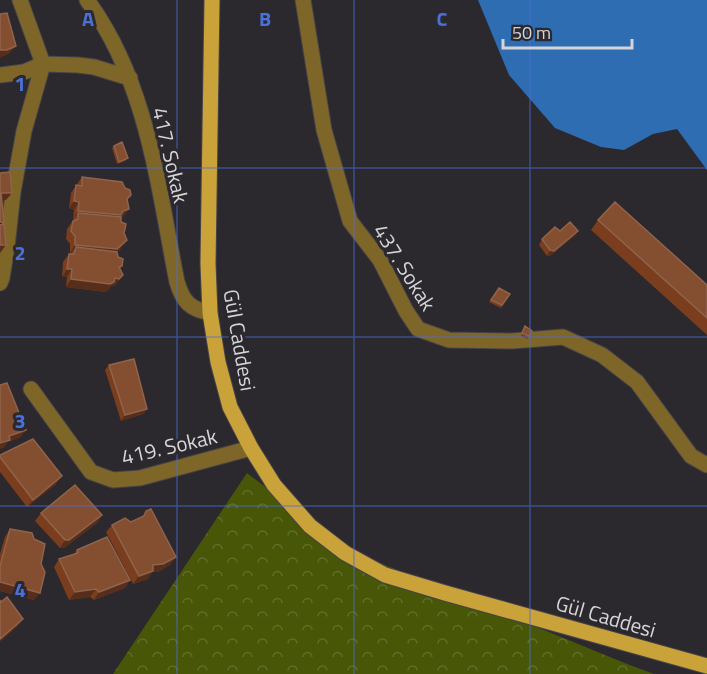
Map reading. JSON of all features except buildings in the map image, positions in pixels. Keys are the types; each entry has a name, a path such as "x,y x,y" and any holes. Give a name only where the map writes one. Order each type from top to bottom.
{"main road":[{"name":"Gül Caddesi","path":"212,0 208,264 210,313 218,362 230,407 251,448 274,485 310,526 345,554 385,575 707,666"}],"street":[{"path":"0,283 24,131 43,64 20,0"},
{"name":"417. Sokak","path":"87,0 111,36 129,78 150,143 181,294 196,310 210,313"},
{"name":"437. Sokak","path":"303,0 324,130 350,221 380,260 406,311 418,328 449,340 512,341 563,337 602,355 637,382 691,456 707,465"},
{"path":"0,75 24,72 43,64 94,67 129,78"},
{"name":"419. Sokak","path":"31,389 91,472 113,480 140,478 251,448"}],"green space":[{"path":"247,473 346,549 654,674 113,674"}],"water":[{"path":"478,0 707,0 707,170 677,129 653,134 624,150 601,147 555,128 509,75"}]}
